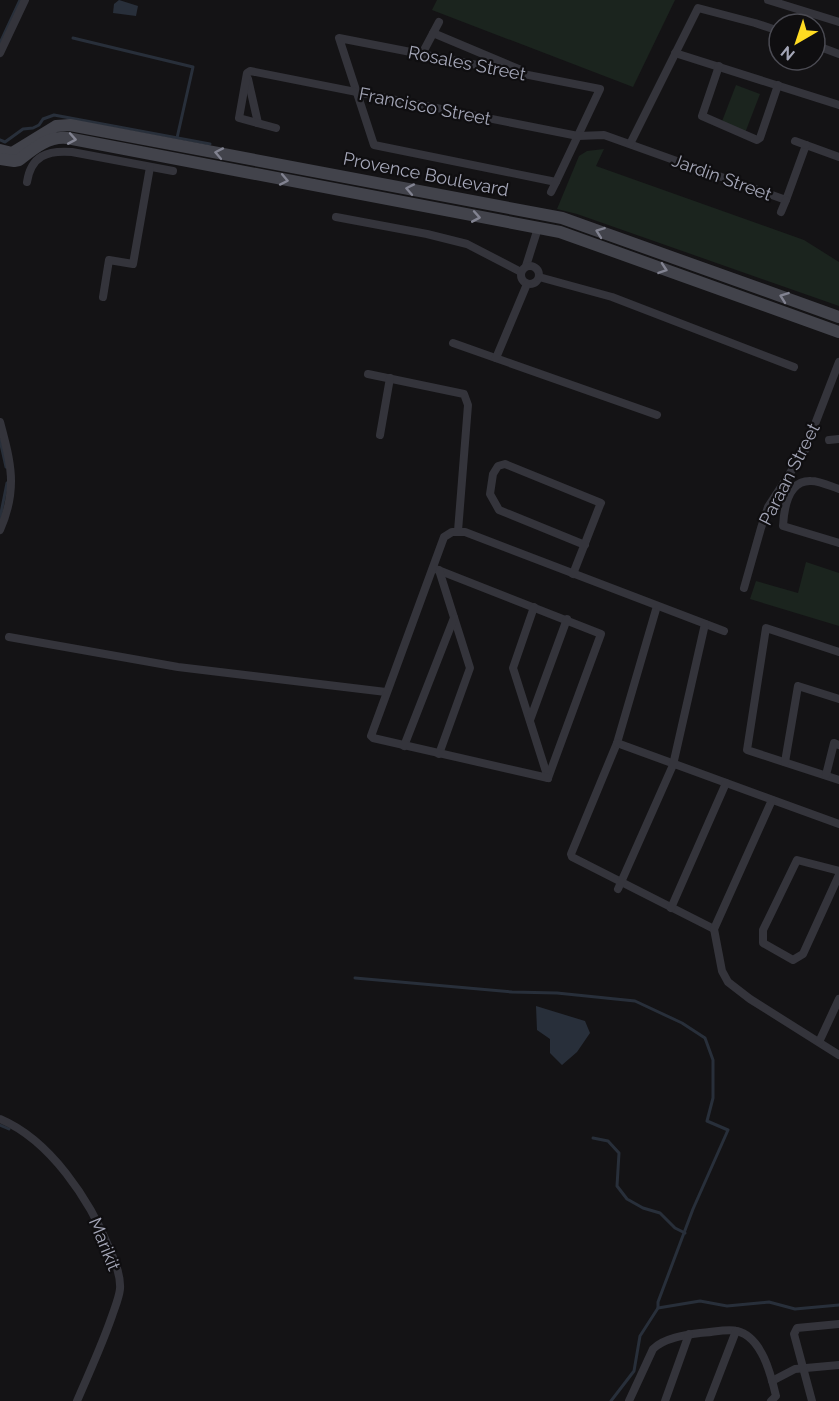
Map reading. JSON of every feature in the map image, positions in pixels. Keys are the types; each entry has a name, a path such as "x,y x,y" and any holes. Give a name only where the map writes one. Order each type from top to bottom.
{"street":[{"path":"0,53 25,0"},
{"path":"768,0 839,22"},
{"path":"630,144 698,8 767,28"},
{"path":"422,54 439,22"},
{"path":"433,33 538,77"},
{"name":"Rosales Street","path":"551,192 556,182 602,86 538,77 422,54 339,34 374,145 556,182"},
{"path":"675,53 839,105"},
{"path":"719,66 702,116 757,140 760,138 778,85"},
{"name":"Francisco Street","path":"246,73 250,70 578,136 604,135"},
{"path":"246,73 239,118 276,128"},
{"path":"246,73 258,123"},
{"name":"Provence Boulevard","path":"0,150 12,153 56,126 70,125 562,218 839,317"},
{"name":"Jardin Street","path":"604,135 786,200 806,145"},
{"name":"Provence Boulevard","path":"14,162 45,141 53,138 67,138 560,232 839,332"},
{"path":"795,141 839,157"},
{"path":"27,182 29,169 34,163 48,153 58,151 173,171"},
{"path":"0,159 29,169"},
{"path":"103,297 109,260 133,264 150,167"},
{"path":"782,212 786,200"},
{"path":"336,217 467,244 524,269 536,268 538,277 534,283 527,284"},
{"path":"560,232 562,218"},
{"path":"527,284 522,279 537,228"},
{"path":"538,277 612,297 794,367"},
{"path":"495,358 527,284"},
{"path":"105,285 116,286"},
{"path":"453,343 657,415"},
{"name":"Paraan Street","path":"744,588 768,507 805,450 839,362"},
{"path":"368,374 464,394 468,405 458,531"},
{"path":"380,435 390,378"},
{"path":"0,422 12,478 7,513 0,530"},
{"path":"573,574 585,545 600,505 599,501 505,464 498,466 493,474 490,494 499,510 585,545"},
{"path":"839,489 812,480 798,484 789,496 783,525 839,543"},
{"path":"548,778 404,746 371,736 386,692 436,569 444,537 452,532 465,532 724,631"},
{"path":"436,569 599,632 601,636 548,778"},
{"path":"436,569 470,668 439,754"},
{"path":"657,606 617,743 571,854 572,858 620,886 714,929"},
{"path":"534,607 513,668 548,778"},
{"path":"404,746 454,617"},
{"path":"530,721 567,619"},
{"path":"620,886 674,765 705,624"},
{"path":"839,652 766,628 747,750 839,780"},
{"path":"9,637 178,667 386,692"},
{"path":"785,762 798,686 839,699"},
{"path":"617,743 839,824"},
{"path":"826,775 834,744 839,745"},
{"path":"671,908 726,783"},
{"path":"772,800 714,929 722,971 728,982 750,999 839,1055"},
{"path":"839,871 797,860 762,930 764,943 793,960 799,958 803,954 839,876"},
{"path":"819,1042 839,999"},
{"name":"Marikit","path":"0,1119 15,1125 33,1139 62,1169 83,1196 102,1229 120,1282 120,1292 108,1327 77,1401"},
{"path":"812,1401 794,1334 795,1330 839,1324"},
{"path":"709,1401 736,1330"},
{"path":"629,1401 657,1345 689,1334 736,1330 753,1341 772,1381 775,1399"},
{"path":"665,1401 689,1334"},
{"path":"772,1381 803,1368 839,1365"}],"shaded area":[{"path":"119,0 138,6 136,16 113,13 114,4"},
{"path":"437,0 675,0 633,87 432,10"},
{"path":"736,85 760,94 745,133 721,124"},
{"path":"604,149 596,166 804,240 839,262 839,306 557,209 579,156 587,151"},
{"path":"806,562 839,573 839,626 750,599 756,581 798,593"},
{"path":"536,1006 585,1021 590,1033 577,1052 562,1065 550,1053 550,1039 537,1030"}],"waterway":[{"path":"0,43 20,0"},
{"path":"73,38 193,67 177,138"},
{"path":"0,140 5,142 23,129 33,128 43,119 54,115 210,144"},
{"path":"0,440 6,467"},
{"path":"0,518 7,483"},
{"path":"355,978 635,1001 682,1023 705,1038 713,1060 713,1098 707,1121 728,1130 693,1209 658,1302 658,1308"},
{"path":"0,1125 9,1129"},
{"path":"593,1138 608,1141 619,1153 617,1186 627,1199 643,1208 660,1213 675,1228 685,1233"},
{"path":"611,1401 634,1371 640,1336 658,1308 700,1301 727,1306 769,1302 795,1309 839,1305"}]}
